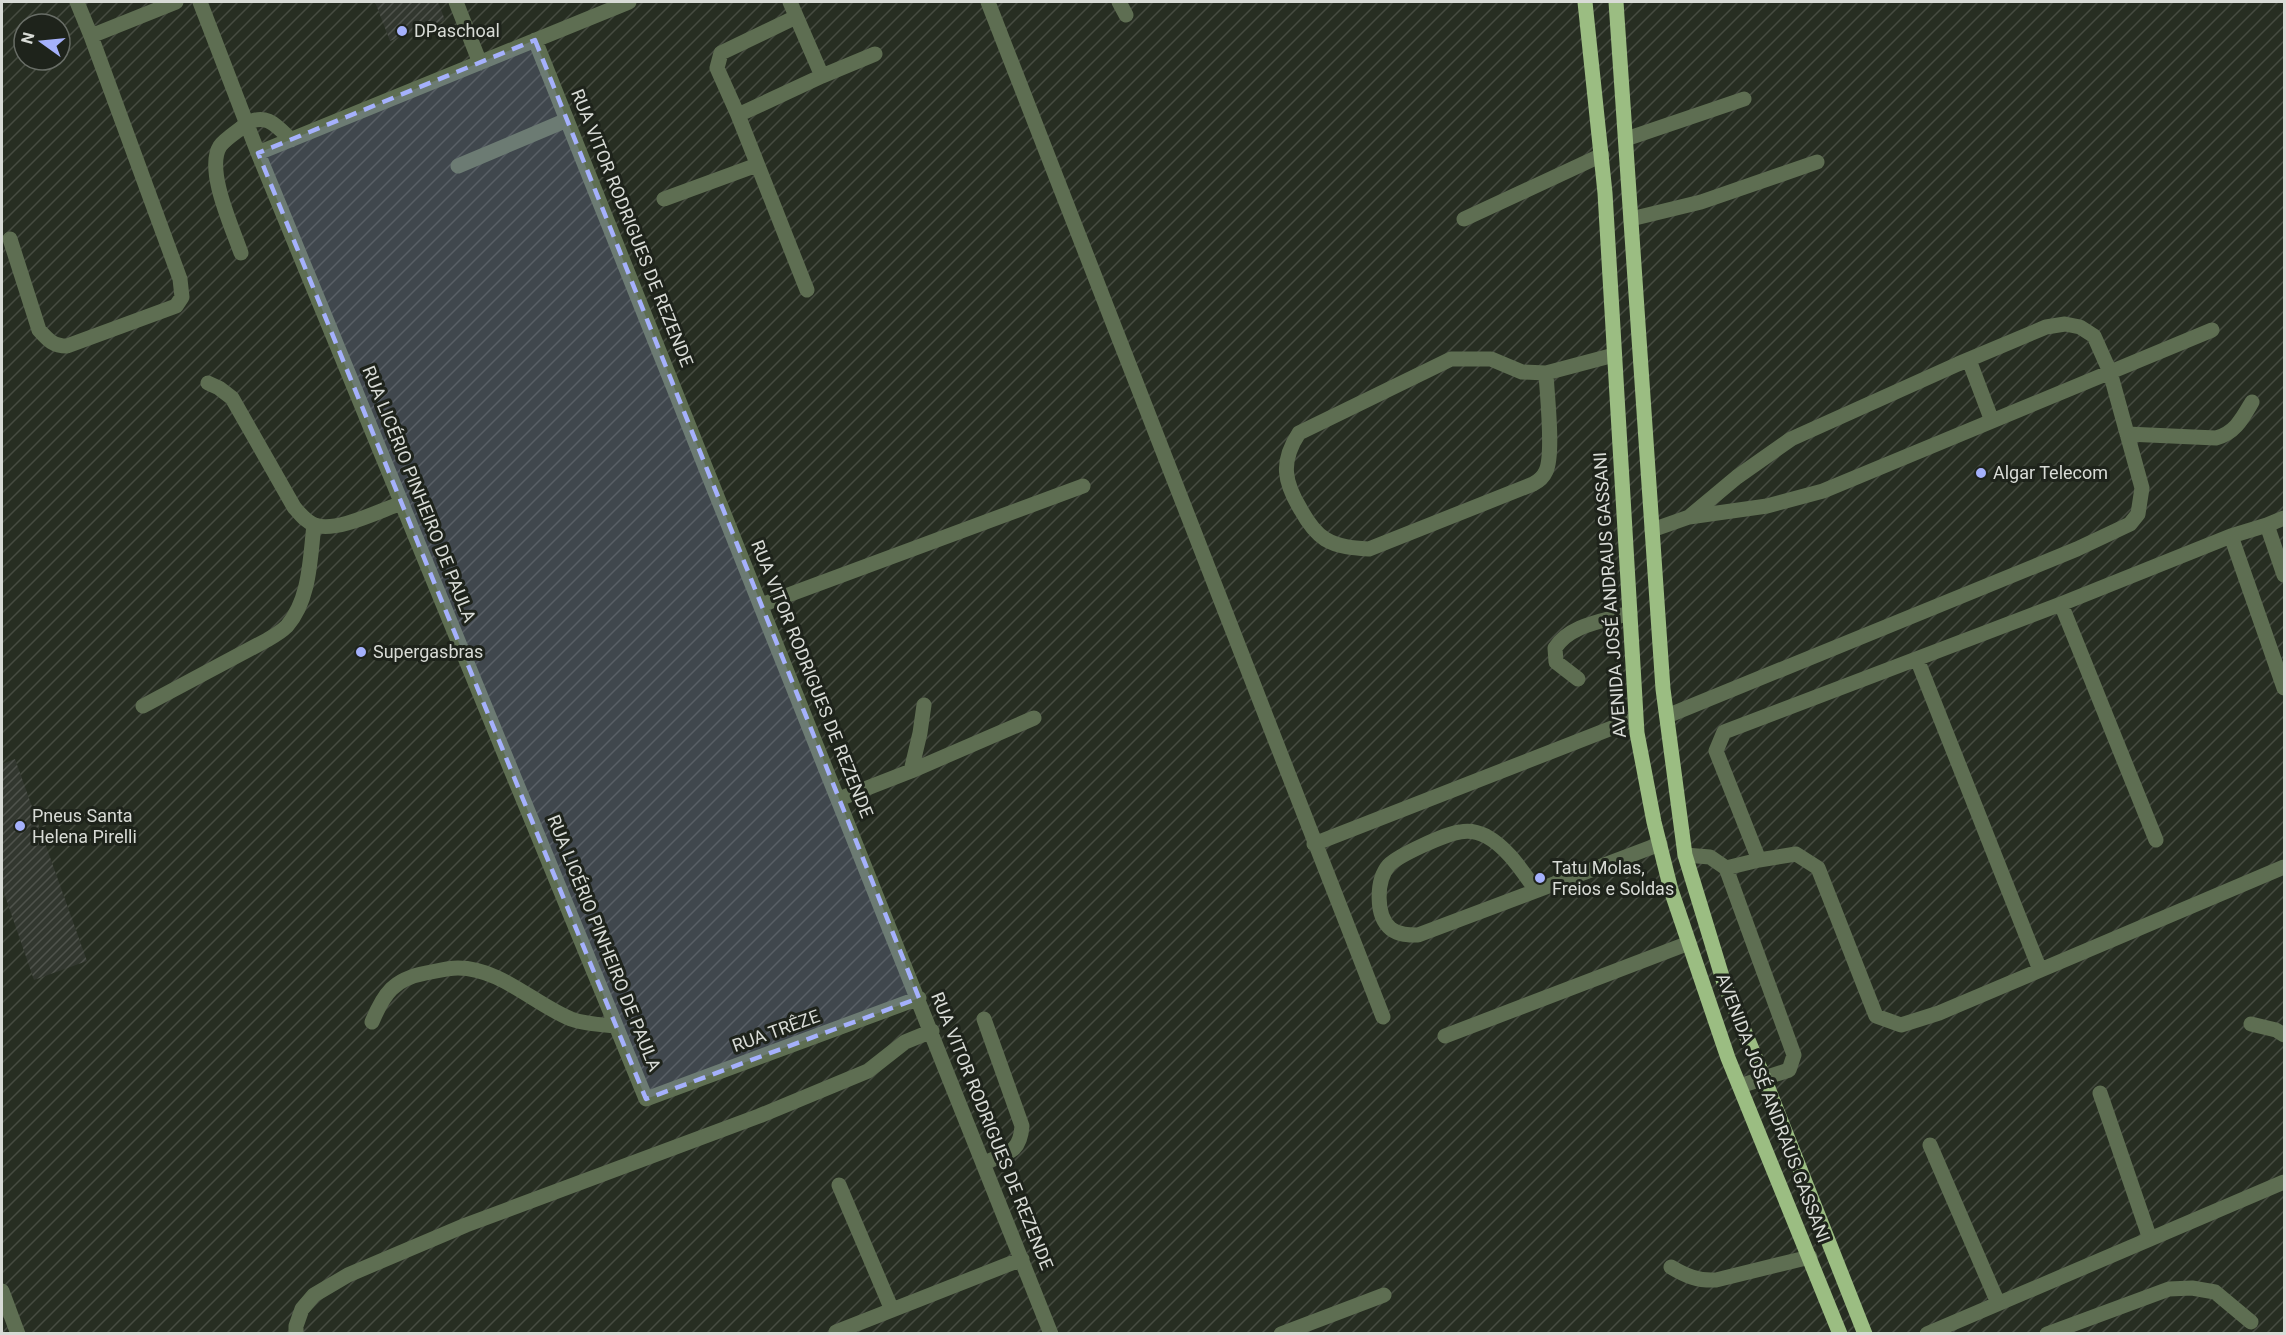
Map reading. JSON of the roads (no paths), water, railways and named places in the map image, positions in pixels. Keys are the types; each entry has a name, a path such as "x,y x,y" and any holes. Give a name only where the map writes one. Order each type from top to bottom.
{"main road":[{"name":"AVENIDA JOSÉ ANDRAUS GASSANI","path":"1585,2 1605,193 1635,719 1671,890 1740,1086 1840,1334"},
{"name":"AVENIDA JOSÉ ANDRAUS GASSANI","path":"1616,2 1667,716 1685,855 1724,983 1865,1334"},
{"path":"1605,193 1629,191"},
{"path":"1623,513 1651,509"}],"street":[{"path":"10,239 39,330 49,342 58,346 67,346 176,306 182,297 180,279 77,2"},
{"path":"91,36 176,2"},
{"name":"RUA LICÉRIO PINHEIRO DE PAULA","path":"200,2 258,153 646,1100"},
{"path":"456,2 480,63"},
{"path":"258,153 629,2"},
{"path":"790,2 822,76"},
{"path":"988,2 1383,1017"},
{"path":"796,17 720,53 717,69 738,115 807,290"},
{"name":"RUA VITOR RODRIGUES DE REZENDE","path":"535,40 919,998 1051,1334"},
{"path":"738,115 876,54"},
{"path":"1626,139 1744,99"},
{"path":"242,253 218,187 217,158 220,146 247,123 258,119 270,120 291,140"},
{"path":"458,166 567,120"},
{"path":"1464,219 1602,155"},
{"path":"1631,219 1701,202 1817,162"},
{"path":"664,199 757,165"},
{"path":"1667,716 2066,553 2130,524 2138,514 2142,488 2110,372 2094,336 2080,327 2065,324 2046,327 1791,439 1737,477 1689,518"},
{"path":"1652,530 1689,518 1738,512 1823,491 2212,330"},
{"path":"1546,374 1547,469 1541,479 1533,484 1369,549 1348,548 1325,539 1311,526 1293,496 1286,475 1287,459 1291,445 1299,433 1451,359 1491,359 1522,372 1546,374 1614,355"},
{"path":"1969,360 1992,421"},
{"path":"208,383 232,398 294,507 303,518 314,525 326,528 342,525 402,503"},
{"path":"2127,434 2216,438 2227,435 2236,427 2252,402"},
{"path":"761,605 1083,486"},
{"path":"1759,860 1716,751 1724,732 2061,604 2231,536 2284,518"},
{"path":"143,706 267,640 286,627 296,612 306,586 314,525"},
{"path":"2267,525 2284,575"},
{"path":"2231,536 2284,688"},
{"path":"2061,604 2156,840"},
{"path":"1578,679 1556,662 1554,648 1559,641 1579,628 1630,613"},
{"path":"1917,659 2040,970"},
{"path":"910,771 920,733 924,705"},
{"path":"839,799 1034,718"},
{"path":"1314,844 1635,719"},
{"path":"1536,890 1510,855 1488,837 1473,831 1457,832 1403,855 1388,867 1381,881 1379,902 1382,916 1391,929 1403,934 1418,935 1660,844"},
{"path":"1726,868 1796,854 1818,868 1876,1016 1901,1025 1939,1013 2284,867"},
{"path":"1685,855 1710,857 1726,868 1794,1055 1789,1070 1740,1086"},
{"path":"1444,1036 1689,943"},
{"path":"372,1022 381,1001 396,983 413,975 459,968 494,977 570,1019 616,1026"},
{"name":"RUA TRÊZE","path":"646,1100 919,998"},
{"path":"984,1019 1022,1126 1019,1144 1014,1149 984,1162"},
{"path":"2251,1024 2276,1030 2284,1035"},
{"path":"296,1334 296,1326 302,1309 314,1295 348,1275 466,1225 759,1116 868,1071 905,1042 932,1031"},
{"path":"2100,1093 2150,1239"},
{"path":"1930,1145 1998,1304"},
{"path":"1927,1334 2284,1182"},
{"path":"839,1185 892,1310"},
{"path":"1671,1267 1689,1277 1716,1280 1810,1257"},
{"path":"836,1332 1022,1259"},
{"path":"2047,1334 2169,1289 2192,1288 2215,1292 2251,1322"},
{"path":"2,1291 18,1334"},
{"path":"1281,1334 1384,1294"}],"place":[{"name":"DPaschoal","path":"402,31"},
{"name":"Algar Telecom","path":"1981,473"},
{"name":"Supergasbras","path":"361,652"},
{"name":"Pneus Santa Helena Pirelli","path":"20,826"},
{"name":"Tatu Molas, Freios e Soldas","path":"1540,878"}]}
